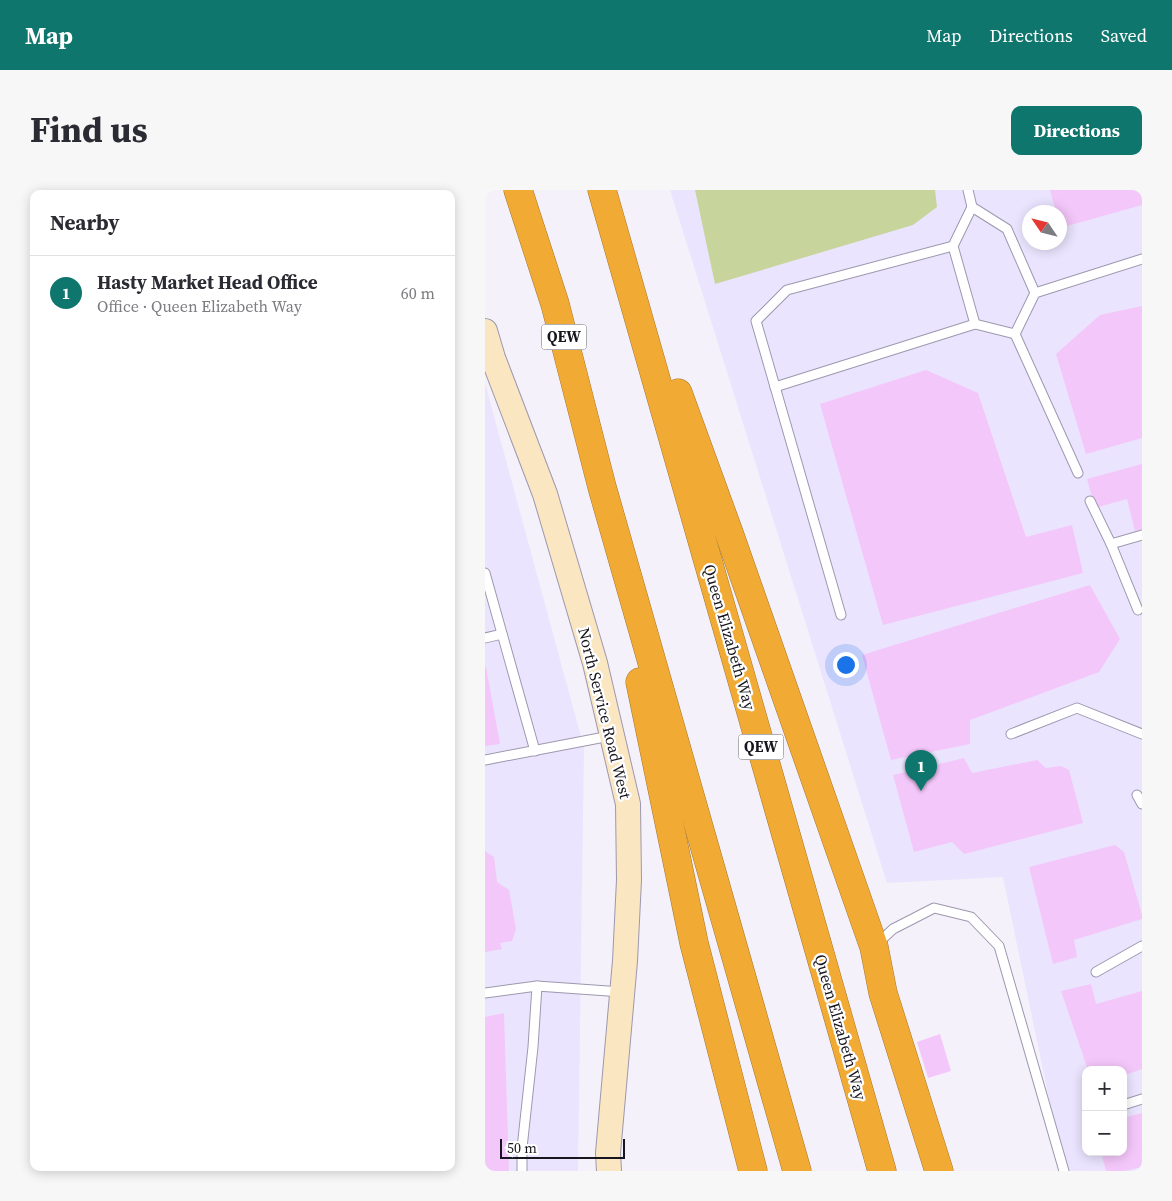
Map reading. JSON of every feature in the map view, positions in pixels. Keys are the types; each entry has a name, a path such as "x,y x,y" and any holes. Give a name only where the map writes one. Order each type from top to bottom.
{"highway":[{"name":"QEW","path":"518,190 555,304 602,487 797,1171"},
{"name":"Queen Elizabeth Way","path":"602,190 882,1171"},
{"path":"640,323 675,387 729,534 874,947 883,993 939,1171"},
{"path":"602,487 694,943 753,1171"}],"street":[{"name":"North Service Road West","path":"485,331 489,358 545,494 595,663 628,804 629,880 622,992 608,1154 609,1171"}],"lane":[{"path":"968,190 972,207 953,246 975,324"},
{"path":"972,207 1007,229 1035,293"},
{"path":"841,615 756,321 787,290 953,246"},
{"path":"1015,334 1035,293 1142,259"},
{"path":"775,387 975,324 1015,334"},
{"path":"1015,334 1078,473"},
{"path":"1089,501 1111,544 1138,610"},
{"path":"1111,544 1142,534"},
{"path":"485,573 535,751"},
{"path":"485,638 502,634"},
{"path":"1011,734 1077,708 1142,734"},
{"path":"485,760 613,735"},
{"path":"1137,795 1142,804"},
{"path":"874,947 893,929 934,908 971,917 999,946 1064,1171"},
{"path":"1096,972 1142,946"},
{"path":"485,993 537,986 622,992"},
{"path":"522,1171 522,1148 533,1047 537,986"},
{"path":"1127,1104 1142,1099"}],"shaded area":[{"path":"670,190 1142,190 1142,1171 1064,1171 1003,877 887,883"},
{"path":"485,383 584,748 578,1171 485,1171"}],"green space":[{"path":"695,190 935,190 937,207 913,225 715,284"}],"building":[{"path":"1050,190 1142,190 1142,205 1067,226 1067,205 1054,205"},
{"path":"1142,306 1142,438 1086,454 1056,354 1100,315"},
{"path":"926,370 978,393 1026,537 1072,525 1083,573 883,625 820,404"},
{"path":"1142,464 1142,529 1135,531 1127,499 1095,508 1087,479"},
{"path":"1090,585 1120,639 1099,672 970,720 970,744 891,760 862,655"},
{"path":"485,667 500,744 485,746"},
{"path":"964,758 972,773 1037,760 1046,768 1061,766 1069,770 1083,823 964,854 952,842 914,852 893,775"},
{"path":"1115,845 1124,852 1142,919 1074,940 1077,957 1053,964 1029,867"},
{"path":"485,851 494,857 497,882 509,890 516,929 512,941 500,943 502,949 485,952"},
{"path":"1091,984 1096,1004 1142,991 1142,1069 1127,1075 1127,1066 1087,1066 1061,991"},
{"path":"504,1013 509,1171 485,1171 485,1017"},
{"path":"940,1034 951,1071 928,1078 917,1042"},
{"path":"1142,1113 1142,1167 1124,1171 1106,1171 1102,1156 1127,1156 1127,1117"}],"place":[{"name":"Hasty Market Head Office","path":"921,791"}]}
